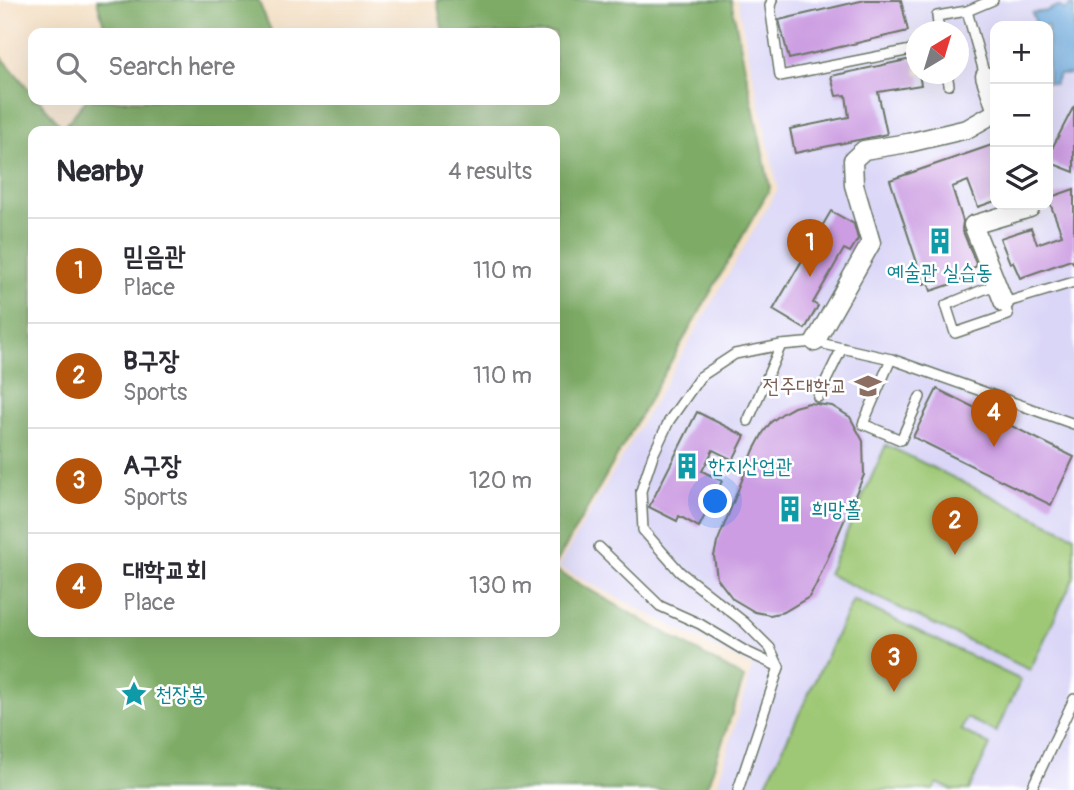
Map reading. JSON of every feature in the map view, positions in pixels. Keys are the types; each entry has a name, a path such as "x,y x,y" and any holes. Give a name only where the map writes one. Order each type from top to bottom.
{"street":[{"path":"985,76 990,91"},
{"path":"815,342 871,243 854,185 853,160 864,150 967,129 990,116"},
{"path":"1004,303 974,225 1023,210"}],"lane":[{"path":"772,0 770,6 780,76 906,51"},
{"path":"938,21 937,16 967,11 993,0"},
{"path":"967,11 985,76"},
{"path":"997,284 946,305 956,333 1008,314 1004,303 1074,282"},
{"path":"738,790 779,667 770,648 744,622 680,572 643,530 641,491 653,455 668,421 700,377 735,354 815,342 891,359 1074,424"},
{"path":"748,421 781,345"},
{"path":"818,397 842,348"},
{"path":"891,359 863,424 901,440 920,397"},
{"path":"598,547 660,606 779,667"},
{"path":"1031,790 1074,699"}],"shaded area":[{"name":"전주대학교","path":"737,0 1074,0 1074,790 716,790 752,667 560,568 560,564 778,189"}],"green space":[{"path":"97,0 258,0 270,28 105,28"},
{"path":"437,0 731,0 770,188 560,556 560,126 65,126 82,105 560,105 560,28 442,28"},
{"path":"0,55 28,88 28,105 43,105 61,126 28,126 28,637 560,637 560,573 744,678 706,790 0,790"},
{"path":"886,445 1074,536 1074,577 1030,670 828,574"},
{"path":"853,600 1021,680 996,732 967,718 961,730 990,745 969,790 952,790 937,783 933,790 763,790"}],"water":[{"path":"1072,4 1074,6 1074,74 1059,75 1053,84 1053,21 1035,21 1032,13 1056,7 1065,10"}],"building":[{"path":"865,0 901,0 906,31 789,59 779,20"},
{"path":"906,60 906,84 921,85 878,92 887,134 795,153 790,129 849,117 846,95 836,96 831,76"},
{"path":"1074,106 1074,172 1053,164 1053,146"},
{"name":"예술관 실습동","path":"990,146 990,203 978,207 968,181 952,187 963,221 962,229 977,266 970,269 973,277 931,291 928,282 924,284 890,180"},
{"path":"1074,189 1074,264 1071,260 1020,278 1013,262 1010,263 1000,238 1031,228 1037,244 1062,235 1053,210 1053,196"},
{"path":"831,211 854,224 858,239 850,252 844,249 813,303 818,306 805,329 773,310"},
{"path":"937,389 1074,457 1051,505 913,437"},
{"name":"희망홀","path":"809,403 832,406 850,417 863,441 864,475 809,597 784,612 770,615 755,612 733,599 717,578 714,556 717,543 763,433 771,422 783,413"},
{"name":"한지산업관","path":"697,412 745,436 733,460 713,450 702,471 722,481 699,527 679,516 677,521 649,507"}],"place":[{"name":"예술관 실습동","path":"940,241"},
{"name":"믿음관","path":"810,277"},
{"name":"전주대학교","path":"868,386"},
{"name":"대학교회","path":"994,447"},
{"name":"한지산업관","path":"687,466"},
{"name":"희망홀","path":"790,509"},
{"name":"B구장","path":"955,555"},
{"name":"A구장","path":"894,692"},
{"name":"천장봉","path":"134,694"}]}
